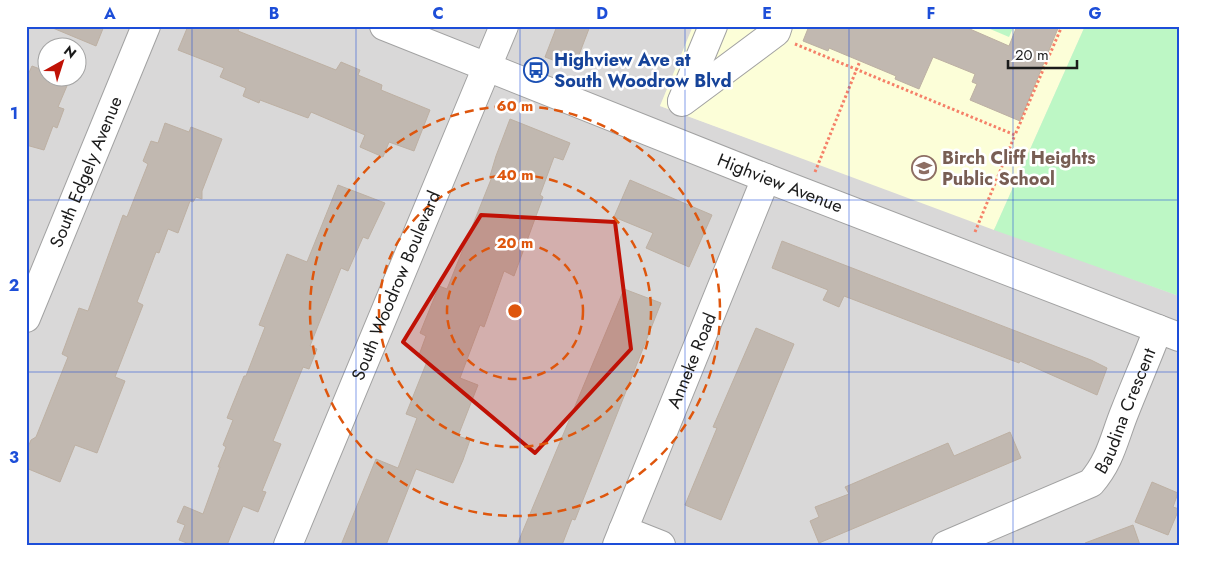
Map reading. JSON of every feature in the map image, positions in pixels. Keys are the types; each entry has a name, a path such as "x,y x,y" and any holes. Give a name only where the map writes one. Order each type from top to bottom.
{"street":[{"name":"South Edgely Avenue","path":"26,318 146,26"},
{"name":"Highview Avenue","path":"384,26 668,137 766,178 807,192 1168,333"},
{"name":"South Woodrow Boulevard","path":"288,545 504,26"},
{"path":"668,137 713,26"},
{"path":"682,102 776,32 784,34"},
{"name":"Anneke Road","path":"620,538 766,178"},
{"name":"Baudina Crescent","path":"946,545 1092,483 1103,470 1115,445 1124,412 1168,333"},
{"path":"620,538 661,545"}],"path":[{"path":"974,236 1014,135 1062,26"},
{"path":"784,34 857,68 1014,135"},
{"path":"807,192 860,61"}],"highlighted area":[{"path":"481,215 615,222 631,349 535,453 403,342"}],"shaded area":[{"path":"26,26 693,26 660,106 1179,296 1179,545 26,545"},
{"name":"Birch Cliff Heights Public School","path":"693,26 1085,26 994,230 660,106"}],"green space":[{"path":"983,26 1014,26 1009,37"},
{"path":"1085,26 1179,26 1179,296 994,230"}],"building":[{"path":"48,26 104,26 96,46 88,43 88,38 77,38"},
{"path":"188,26 240,26 238,31 336,70 341,62 360,70 358,75 382,85 381,90 430,110 414,151 389,142 383,157 360,147 365,135 311,112 308,118 260,100 259,103 243,96 246,88 220,77 224,68 178,50"},
{"path":"557,26 590,26 574,68 545,57"},
{"path":"809,26 963,26 1009,46 1017,26 1059,26 1020,121 970,100 977,84 972,82 975,74 933,57 919,89 895,79 896,76 829,48 828,51 803,41"},
{"path":"32,66 38,68 38,88 66,88 58,107 64,109 57,128 53,126 44,150 26,145 26,79"},
{"path":"510,119 570,143 563,160 554,157 540,195 543,197 514,276 504,271 484,327 480,325 460,378 478,385 458,436 470,440 463,460 453,483 416,469 386,545 341,545 376,459 398,468 417,418 406,414 428,359 419,355 426,336 420,333 439,286 447,289 492,177 490,176 496,156"},
{"path":"165,123 189,132 191,127 222,139 202,191 202,199 196,197 193,202 190,201 178,233 168,229 159,253 156,252 137,302 143,305 115,377 125,381 97,453 75,445 60,482 26,468 26,452 31,440 36,437 68,357 62,354 79,308 88,311 123,215 127,217 148,164 143,161 151,141 158,143"},
{"path":"630,180 712,215 689,267 646,248 653,233 614,217"},
{"path":"338,185 385,203 368,239 363,237 348,271 341,268 310,346 317,349 309,369 303,367 273,441 281,444 262,491 266,492 258,512 243,506 227,545 192,545 179,540 185,525 177,522 184,506 203,514 226,447 223,445 233,420 227,418 265,327 259,325 287,254 307,262"},
{"path":"782,241 1091,360 1107,368 1097,395 1020,361 1019,363 844,296 839,307 823,300 828,290 772,268"},
{"path":"624,289 661,303 575,520 572,519 562,545 517,545"},
{"path":"756,328 794,344 721,520 685,505 717,428 713,427"},
{"path":"1010,432 1021,458 819,543 810,521 819,517 815,507 849,494 845,487 948,443 954,456"},
{"path":"1152,482 1178,493 1173,507 1179,509 1168,535 1135,522"},
{"path":"1133,525 1140,545 1085,545 1085,543"}],"place":[{"name":"Highview Ave at South Woodrow Blvd","path":"536,70"},
{"name":"Birch Cliff Heights Public School","path":"924,168"}]}
